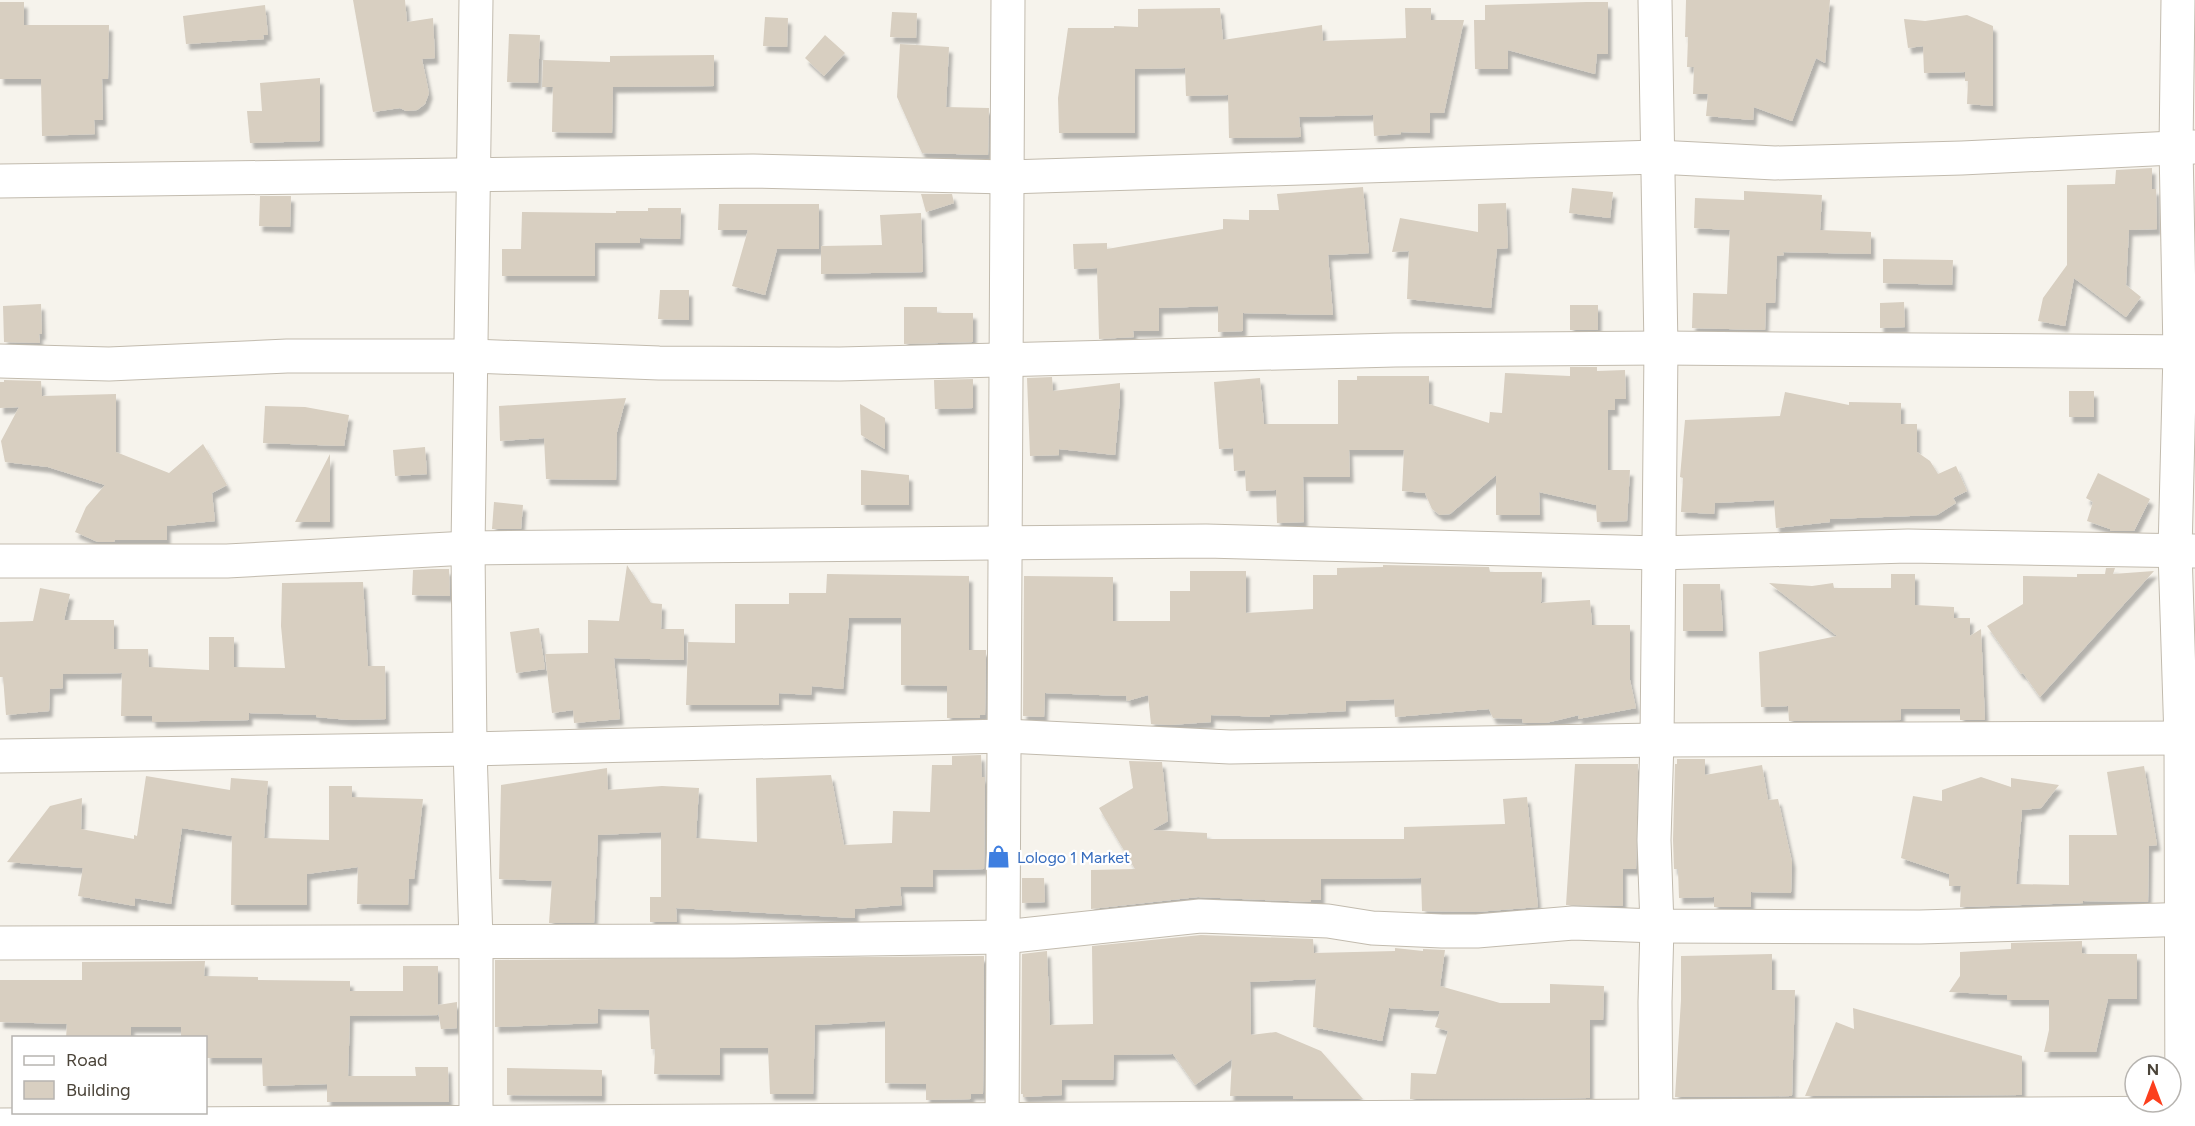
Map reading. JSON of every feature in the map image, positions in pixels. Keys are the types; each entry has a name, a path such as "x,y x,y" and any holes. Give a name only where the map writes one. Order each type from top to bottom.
{"street":[{"path":"476,0 468,548 470,749 476,941 476,1124"},
{"path":"1002,1123 1008,0"},
{"path":"1655,0 1661,348 1654,840 1657,926 1656,1121"},
{"path":"0,1125 1656,1121 2187,1117 2186,147 2178,0"},
{"path":"0,181 753,171 1007,177 1658,157 1775,163 1962,158 2186,147"},
{"path":"0,361 109,364 287,356 472,356 659,363 840,364 1395,350 1661,348 2187,352"},
{"path":"0,561 227,561 468,548 1206,541 1659,553 1908,546 2185,551"},
{"path":"0,756 470,749 1004,736 1230,747 1657,740 2188,739"},
{"path":"0,943 734,941 1003,937 1200,916 1328,921 1372,928 1442,932 1477,932 1573,923 1657,926 1920,927 2188,919"}],"building":[{"path":"353,0 405,0 407,22 433,18 435,58 422,59 429,93 425,104 417,110 406,111 400,108 373,112"},
{"path":"1686,0 1830,0 1825,63 1816,58 1792,121 1754,107 1753,120 1706,116 1708,94 1693,94 1694,67 1687,67"},
{"path":"0,2 24,2 24,25 109,25 108,79 102,79 103,120 94,120 95,134 42,136 41,79 0,79"},
{"path":"1608,2 1608,54 1597,54 1595,74 1508,50 1508,69 1475,69 1474,20 1485,20 1485,5"},
{"path":"265,5 268,35 263,35 264,39 186,44 183,16"},
{"path":"1220,8 1223,40 1322,25 1323,41 1406,38 1405,8 1431,8 1431,20 1464,20 1444,113 1430,113 1430,133 1401,132 1401,134 1374,136 1373,115 1299,117 1301,137 1229,138 1228,95 1186,96 1185,68 1135,69 1135,133 1059,133 1058,98 1068,28 1138,27 1138,9"},
{"path":"892,12 917,13 916,38 890,37"},
{"path":"1967,15 1993,26 1993,106 1967,104 1968,81 1965,81 1965,72 1924,73 1923,46 1908,48 1904,19 1925,21"},
{"path":"765,17 788,18 787,47 763,46"},
{"path":"509,34 540,35 538,83 507,82"},
{"path":"825,35 845,53 824,76 805,58"},
{"path":"900,44 949,47 946,107 989,108 988,155 922,153 897,97"},
{"path":"714,55 714,86 613,87 612,133 552,132 553,87 542,87 543,60 610,62 610,56"},
{"path":"320,78 320,141 250,143 247,111 262,111 260,83"},
{"path":"2152,168 2152,189 2156,189 2157,229 2129,230 2126,285 2141,297 2126,317 2074,278 2065,326 2038,321 2043,298 2067,265 2067,185 2115,184 2116,170"},
{"path":"1363,187 1369,253 1328,255 1333,315 1243,313 1243,331 1218,332 1218,306 1159,308 1159,331 1133,331 1134,337 1099,339 1097,268 1074,269 1073,244 1107,243 1107,249 1223,229 1223,219 1249,220 1249,210 1279,210 1277,194"},
{"path":"1572,188 1613,192 1610,218 1569,213"},
{"path":"1744,191 1822,195 1820,230 1871,232 1871,254 1783,252 1784,255 1777,256 1775,303 1766,303 1765,330 1692,328 1693,293 1727,294 1730,230 1694,228 1695,198 1744,200"},
{"path":"921,194 952,194 954,203 926,212"},
{"path":"260,196 291,196 290,227 259,226"},
{"path":"1506,203 1508,248 1497,249 1491,308 1407,299 1409,251 1392,252 1400,218 1478,232 1478,204"},
{"path":"719,204 819,204 819,249 777,249 765,295 732,286 748,230 718,230"},
{"path":"648,208 681,208 680,239 640,238 640,243 595,243 595,276 502,276 502,249 521,249 522,212 616,213 616,211 648,211"},
{"path":"921,213 923,272 821,274 821,246 882,245 880,215"},
{"path":"1883,259 1953,260 1952,285 1883,283"},
{"path":"660,290 689,290 689,320 658,319"},
{"path":"1904,302 1905,327 1880,328 1880,303"},
{"path":"41,304 40,343 4,342 3,306"},
{"path":"1570,305 1598,305 1598,330 1570,330"},
{"path":"904,307 937,307 937,313 973,313 973,342 904,344"},
{"path":"1570,367 1597,367 1597,371 1625,370 1626,399 1615,399 1615,410 1608,410 1608,470 1630,470 1627,521 1597,522 1596,505 1539,492 1540,515 1496,515 1496,475 1450,514 1440,515 1432,509 1425,493 1402,491 1404,450 1349,450 1350,477 1303,477 1304,522 1277,523 1276,490 1246,491 1245,470 1234,471 1233,448 1219,449 1214,382 1260,378 1264,424 1338,424 1338,380 1357,380 1357,376 1429,376 1429,404 1489,423 1490,412 1502,413 1505,373 1570,376"},
{"path":"1052,377 1053,391 1120,383 1115,455 1059,449 1059,455 1030,456 1027,378"},
{"path":"973,379 973,408 935,409 934,380"},
{"path":"4,380 41,381 42,396 116,394 116,452 169,473 203,444 227,485 212,493 215,521 167,526 167,540 98,542 75,532 86,507 105,485 48,467 5,462 1,441 19,407 0,408 0,382"},
{"path":"2069,391 2094,391 2094,417 2069,417"},
{"path":"1785,392 1849,405 1849,402 1901,403 1901,424 1917,424 1917,452 1930,461 1938,474 1956,466 1967,491 1953,498 1956,503 1937,515 1830,519 1830,522 1776,528 1774,500 1715,503 1714,514 1681,512 1683,478 1680,477 1685,420 1780,416"},
{"path":"626,398 617,432 616,480 546,479 544,438 500,441 499,406"},
{"path":"860,404 885,418 885,449 861,435"},
{"path":"265,406 305,407 349,415 344,446 263,443"},
{"path":"425,447 427,474 395,476 393,450"},
{"path":"330,454 330,522 295,522"},
{"path":"861,470 909,475 909,505 861,505"},
{"path":"2098,473 2150,499 2134,531 2110,531 2110,529 2087,521 2093,502 2086,498"},
{"path":"494,502 523,505 521,529 492,529"},
{"path":"627,565 651,603 662,604 661,629 684,629 684,660 614,658 620,719 574,723 573,710 552,713 545,654 588,653 588,620 619,621"},
{"path":"1383,565 1489,567 1490,572 1542,572 1541,603 1590,600 1592,625 1630,625 1630,680 1636,708 1578,719 1579,715 1546,723 1523,723 1522,719 1493,718 1489,709 1395,717 1394,699 1346,701 1346,711 1270,715 1270,717 1211,715 1211,722 1170,725 1151,724 1148,695 1127,701 1126,696 1045,693 1044,717 1023,716 1024,576 1113,577 1113,621 1170,621 1170,591 1190,591 1190,571 1246,571 1246,613 1313,609 1313,575 1337,575 1337,568 1383,567"},
{"path":"2106,568 2115,568 2113,574 2154,571 2040,697 1987,626 2023,604 2023,576 2077,577 2077,574 2105,574"},
{"path":"449,569 450,596 412,595 413,570"},
{"path":"827,574 969,576 969,650 986,650 985,715 980,715 980,718 947,718 947,686 901,685 901,618 849,618 843,689 812,686 811,695 779,693 779,705 686,705 688,642 735,643 735,604 789,604 789,593 826,593"},
{"path":"1891,574 1915,574 1915,605 1954,607 1954,618 1970,618 1970,636 1981,629 1985,720 1960,720 1960,709 1901,709 1901,720 1789,721 1788,706 1761,707 1759,652 1837,636 1769,583 1812,586 1833,583 1834,588 1891,588"},
{"path":"363,582 368,666 385,666 386,719 349,720 316,717 316,715 249,713 249,720 152,722 152,716 121,716 122,673 63,674 63,688 50,689 49,711 6,715 3,677 0,677 0,622 33,621 40,588 70,594 64,620 114,620 114,649 148,649 149,667 209,670 209,637 234,637 234,667 285,668 281,626 282,583"},
{"path":"1683,584 1720,584 1723,631 1683,631"},
{"path":"539,628 545,669 516,673 510,632"},
{"path":"981,755 982,777 985,777 984,869 933,870 933,887 900,887 902,905 855,909 855,918 676,908 677,922 650,922 650,897 661,897 661,832 598,835 594,923 549,923 552,881 499,879 501,785 607,768 608,790 662,786 699,788 696,838 757,842 756,778 831,775 844,845 892,843 893,811 930,812 932,765 952,765 952,756"},
{"path":"1677,759 1705,759 1705,775 1762,765 1768,800 1778,799 1792,862 1791,893 1751,892 1751,907 1714,907 1714,897 1679,898 1678,869 1674,869 1673,840"},
{"path":"1129,761 1162,762 1168,821 1152,830 1207,833 1207,839 1404,839 1404,827 1505,824 1503,799 1527,797 1538,907 1476,912 1422,911 1421,878 1321,879 1321,900 1311,900 1311,902 1198,897 1091,909 1091,870 1135,869 1099,808 1133,788"},
{"path":"1575,764 1638,764 1636,869 1623,869 1623,906 1566,905"},
{"path":"2144,766 2157,845 2149,846 2148,902 2083,901 2083,903 1960,907 1961,886 1949,886 1949,874 1901,858 1913,796 1942,801 1942,790 1981,777 2011,787 2011,778 2059,785 2041,808 2022,810 2016,884 2069,885 2069,835 2117,835 2107,772"},
{"path":"146,776 230,790 231,778 268,781 264,838 329,840 329,786 352,786 352,797 423,799 414,879 409,879 408,905 357,904 358,867 307,874 307,905 231,905 232,836 182,828 171,904 135,898 135,906 78,896 83,868 7,862 50,806 82,798 81,829 134,839 134,835 137,836"},
{"path":"1022,878 1044,878 1045,902 1022,903"},
{"path":"1201,935 1313,939 1314,953 1395,951 1395,948 1423,951 1423,949 1445,950 1440,986 1500,1003 1550,1003 1550,984 1604,986 1603,1020 1590,1020 1590,1098 1410,1099 1411,1073 1436,1074 1448,1031 1435,1027 1440,1011 1389,1008 1382,1041 1313,1027 1316,979 1250,982 1251,1035 1276,1032 1321,1051 1363,1099 1230,1096 1232,1059 1195,1085 1173,1054 1114,1055 1113,1080 1062,1080 1062,1095 1023,1097 1021,1094 1022,954 1047,951 1050,1025 1093,1024 1092,946"},
{"path":"2082,941 2082,953 2085,954 2137,954 2137,999 2108,999 2096,1052 2044,1052 2049,1030 2049,1000 2007,1000 2007,995 1949,992 1960,976 1960,952 2011,949 2011,943"},
{"path":"1772,954 1772,990 1795,990 1792,1096 1675,1097 1681,1000 1681,956"},
{"path":"984,956 983,1094 971,1094 971,1099 926,1100 926,1084 885,1083 885,1021 815,1025 813,1094 770,1094 768,1048 720,1048 720,1075 654,1074 655,1049 651,1049 649,1010 598,1009 598,1023 495,1027 495,960"},
{"path":"205,961 204,976 258,977 258,980 350,981 350,991 403,991 403,966 438,966 438,1005 457,1002 457,1028 441,1029 438,1010 438,1015 350,1016 348,1076 416,1076 415,1067 448,1067 449,1102 327,1102 327,1084 263,1086 262,1058 207,1058 207,1036 181,1036 181,1027 131,1027 131,1036 66,1036 67,1024 0,1022 0,980 82,980 82,962"},
{"path":"1853,1008 2022,1056 2022,1095 1805,1096 1836,1022 1854,1029"},
{"path":"507,1068 602,1070 602,1096 507,1095"}],"place":[{"name":"Lologo 1 Market","path":"999,857"}]}
